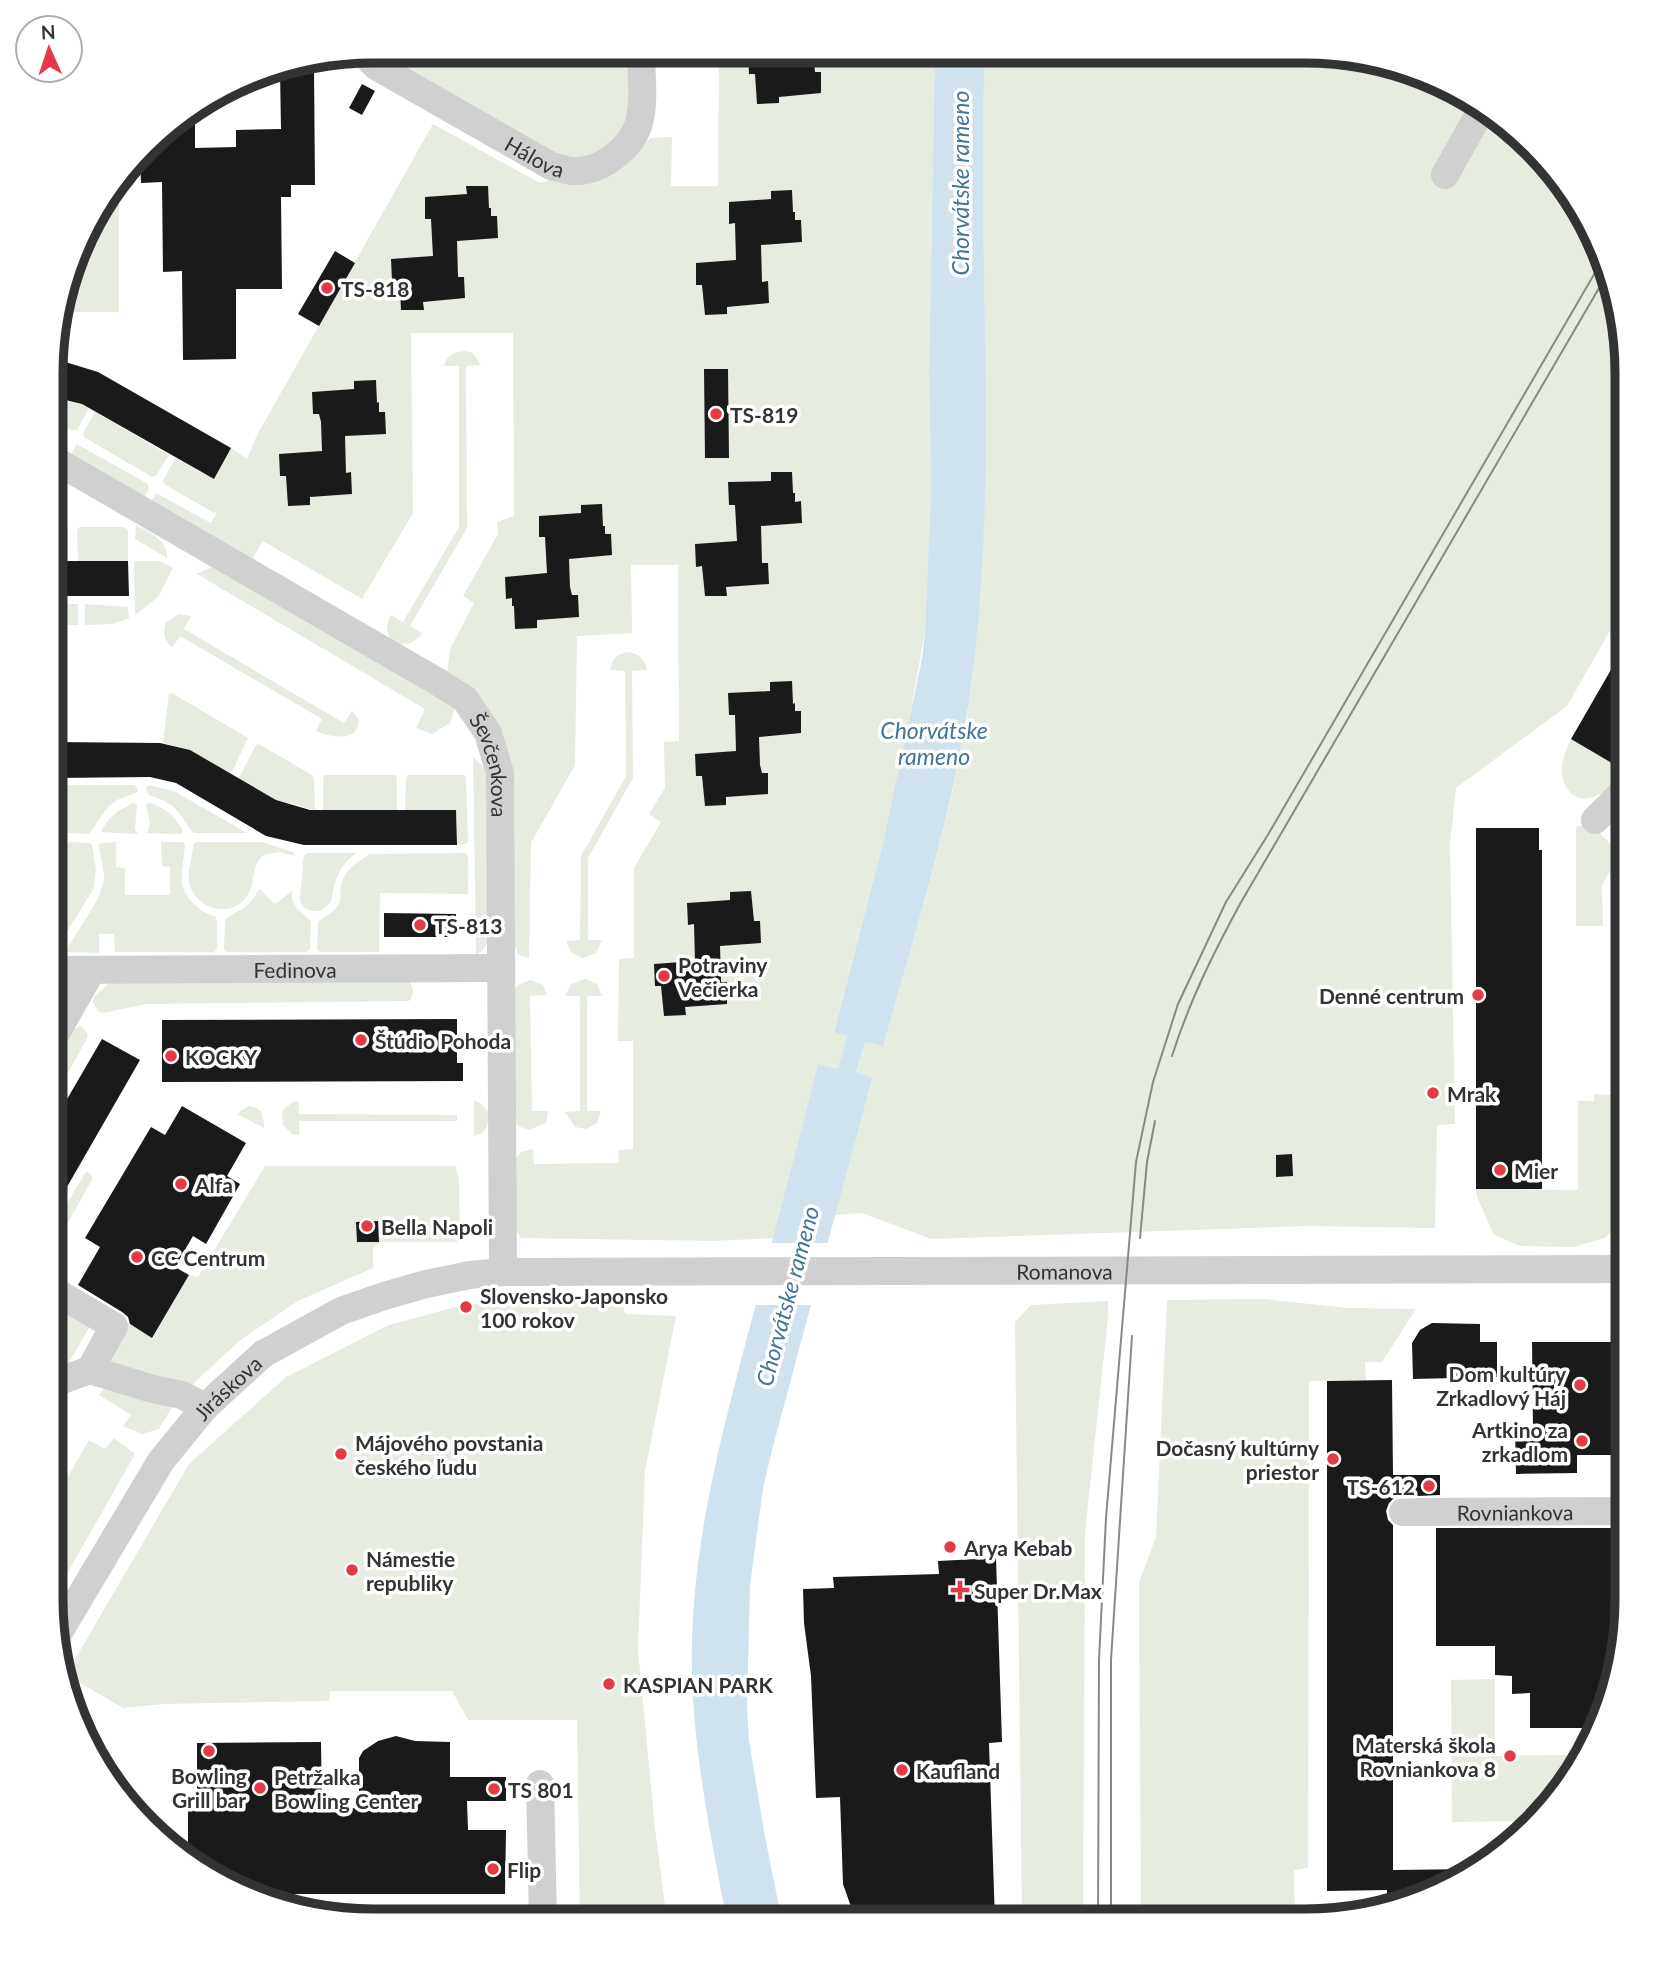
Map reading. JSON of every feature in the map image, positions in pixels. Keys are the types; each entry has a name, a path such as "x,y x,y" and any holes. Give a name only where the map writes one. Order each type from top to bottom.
{"street":[{"name":"Hálova","path":"374,63 551,166 581,171 611,159 632,137 641,113 641,63"},
{"path":"1445,174 1478,116"},
{"name":"Ševčenkova","path":"63,466 411,665 465,699 488,733 500,773 503,1272"},
{"path":"1595,820 1615,800"},
{"name":"Fedinova","path":"63,970 500,968"},
{"path":"63,1021 92,970"},
{"name":"Romanova","path":"503,1272 1615,1269"},
{"name":"Jiráskova","path":"64,1623 161,1461 205,1407 263,1354 341,1311 426,1284 470,1275 503,1272"},
{"path":"63,1296 114,1326 90,1370"},
{"path":"63,1380 90,1370 182,1395 205,1407"},
{"name":"Rovniankova","path":"1403,1513 1615,1511"},
{"path":"540,1784 543,1909"}],"shaded area":[{"path":"389,63 633,63 632,110 617,141 600,155 559,160"},
{"path":"719,63 935,63 929,371 931,490 925,631 904,749 884,839 834,1031 847,1036 838,1070 818,1065 774,1238 715,1241 521,1238 513,1224 515,1159 521,1152 533,1149 534,1164 618,1163 619,1150 633,1149 633,1041 618,1041 619,959 634,958 634,868 661,822 649,814 665,788 664,742 679,741 678,565 631,565 632,633 577,636 575,765 531,843 529,958 519,955 511,938 503,734 480,699 447,675 450,649 474,603 463,596 498,534 497,522 514,516 513,333 411,333 413,513 362,599 263,541 251,561 150,504 156,493 211,523 217,512 214,513 164,484 175,458 205,475 231,448 247,459 257,435 433,124 540,183 630,154 651,138 672,137 671,186 718,186"},
{"path":"985,63 1305,63 1365,69 1404,79 1442,95 1477,115 1509,140 1538,169 1563,201 1583,236 1599,274 1609,313 1615,373 1615,622 1567,706 1456,788 1450,844 1455,1124 1437,1125 1435,1228 1306,1226 931,1239 862,1213 835,1215 871,1078 856,1072 865,1042 883,1045 938,852 969,705 981,580 984,505"},
{"path":"119,195 119,312 69,312 79,274 95,236"},
{"path":"465,351 473,353 481,365 466,366 467,528 410,626 422,633 409,643 392,643 387,629 391,615 403,622 459,527 459,366 444,366 452,355"},
{"path":"63,400 89,408 77,430 63,427"},
{"path":"95,412 169,455 156,476 152,477 84,437 83,433"},
{"path":"77,444 148,484 149,489 143,500 70,456"},
{"path":"136,525 161,541 167,558 135,539"},
{"path":"63,527 68,530 68,561 63,561"},
{"path":"80,527 124,527 128,530 128,561 78,561 77,530"},
{"path":"134,561 159,561 173,568 158,597 135,615"},
{"path":"210,568 218,568 453,704 450,723 432,734 416,728 425,709 197,574"},
{"path":"63,604 78,604 78,625 63,625"},
{"path":"85,604 128,607 129,618 113,624 85,625"},
{"path":"179,614 191,616 184,629 344,723 352,711 358,718 355,731 350,735 337,736 316,731 322,719 180,636 172,648 164,633 165,626 166,622"},
{"path":"627,652 640,657 647,670 632,671 633,778 588,858 588,940 602,940 596,953 583,958 571,952 566,941 580,940 581,856 626,776 625,671 610,670 616,658"},
{"path":"169,693 248,738 231,774 190,750 163,743"},
{"path":"1571,739 1615,764 1615,783 1589,798 1573,795 1563,780 1563,759"},
{"path":"259,744 312,775 315,810 276,800 239,778"},
{"path":"473,757 488,775 488,941 482,951 476,954"},
{"path":"325,775 395,775 397,810 323,810"},
{"path":"408,775 466,777 468,842 457,845 456,810 405,810"},
{"path":"69,785 134,785 138,792 117,800 107,808 89,834 68,833 65,788"},
{"path":"149,785 174,791 247,833 194,833 172,806 149,795 146,788"},
{"path":"134,803 137,805 135,829 138,834 101,832 114,814"},
{"path":"149,803 169,813 183,831 181,834 146,833 150,822 146,805"},
{"path":"1591,825 1615,852 1615,862 1602,886 1603,926 1576,926 1576,827"},
{"path":"69,842 92,845 96,869 94,888 66,930 66,845"},
{"path":"116,842 116,867 125,868 125,895 170,895 170,867 162,866 161,842 183,842 182,884 188,898 217,920 217,949 214,952 115,952 114,934 99,934 99,953 66,952 94,906 102,887 104,874 99,845"},
{"path":"196,842 262,842 293,852 295,856 278,852 262,856 256,866 247,896 232,908 214,908 198,899 189,882 193,845"},
{"path":"307,853 357,853 341,868 331,902 320,911 306,909 300,902 303,862"},
{"path":"465,853 468,856 468,894 380,893 379,952 320,952 317,949 318,922 337,906 345,875 365,857 370,854"},
{"path":"258,890 275,904 292,891 295,906 311,922 310,950 227,952 224,949 225,920 247,905"},
{"path":"585,979 597,984 602,996 587,996 587,1111 601,1111 597,1123 586,1129 575,1127 565,1112 580,1111 580,996 565,996 571,984"},
{"path":"407,980 413,990 409,1001 147,1004 103,1013 98,1011 93,1002 94,997 110,982"},
{"path":"530,980 543,985 547,995 530,996 532,1111 548,1111 546,1123 529,1130 518,1126 511,1115 510,995 518,985"},
{"path":"80,1026 88,1034 63,1081 63,1045 72,1030"},
{"path":"1594,1094 1615,1095 1615,1227 1605,1238 1574,1247 1520,1246 1494,1235 1476,1189 1578,1190 1578,1101 1594,1101"},
{"path":"474,1100 489,1112 485,1130 474,1136"},
{"path":"298,1101 299,1114 457,1115 457,1121 299,1121 299,1135 292,1134 283,1125 282,1112 291,1103"},
{"path":"248,1106 261,1112 264,1128 237,1114"},
{"path":"265,1166 456,1166 459,1180 460,1242 380,1242 373,1249 373,1268 298,1301 239,1341 177,1399 159,1429 142,1434 123,1426 131,1415 99,1395 114,1373 100,1366 122,1320 153,1338 189,1275 198,1277"},
{"path":"88,1172 93,1178 63,1228 63,1211"},
{"path":"1262,1299 1347,1308 1416,1309 1382,1362 1365,1362 1366,1380 1309,1381 1308,1868 1294,1870 1295,1909 1141,1909 1139,1582 1156,1537 1167,1300"},
{"name":"Námestie republiky","path":"622,1300 625,1314 676,1316 645,1471 638,1649 665,1909 580,1909 577,1720 468,1720 452,1691 330,1691 329,1701 163,1704 123,1708 75,1680 75,1659 189,1464 286,1377 389,1325 467,1304"},
{"path":"1108,1301 1085,1533 1083,1909 1022,1909 1015,1322 1031,1305"},
{"path":"63,1306 92,1323 63,1370"},
{"path":"114,1438 135,1454 63,1581 63,1485 89,1440 105,1449"},
{"path":"1495,1679 1495,1756 1566,1755 1566,1765 1563,1771 1521,1821 1452,1822 1451,1680"}],"water":[{"name":"Chorvátske rameno","path":"935,63 985,63 985,505 975,655 968,706 937,853 883,1046 865,1042 856,1072 872,1078 763,1488 750,1586 747,1708 749,1740 780,1909 725,1909 702,1782 694,1710 692,1642 698,1561 720,1444 818,1064 838,1069 847,1036 834,1032 884,839 922,659 931,490 929,371"}],"pier":[{"path":"769,1243 831,1243 815,1305 752,1305"}],"building":[{"path":"748,63 814,63 815,72 821,72 821,93 779,97 779,103 757,104 755,74 749,74"},
{"path":"314,70 315,185 291,185 291,197 281,197 282,289 236,289 236,359 183,360 182,271 163,272 162,182 141,183 140,169 195,119 195,148 236,147 236,130 281,129 280,77"},
{"path":"362,84 375,91 362,115 349,108"},
{"path":"466,186 488,186 491,216 497,216 498,238 457,241 458,277 464,277 465,298 423,302 424,310 401,310 398,281 392,281 391,259 433,256 431,219 425,219 425,197 467,194"},
{"path":"792,190 795,220 801,220 802,242 761,245 762,282 768,281 769,303 727,307 727,314 705,315 702,285 696,285 696,263 736,260 735,223 729,224 729,202 771,199 771,191"},
{"name":"TS-818","path":"335,251 355,263 319,326 298,314"},
{"path":"64,361 98,372 231,448 214,479 82,404 63,399"},
{"name":"TS-819","path":"704,369 728,369 729,458 705,458"},
{"path":"376,380 377,403 379,402 379,412 385,412 386,434 345,436 346,473 351,472 352,494 310,497 310,505 288,506 286,476 280,476 279,454 322,451 321,422 319,414 313,414 312,392 354,389 354,381"},
{"path":"771,472 792,472 795,502 801,501 802,523 761,526 762,563 768,563 769,584 726,587 727,596 705,596 702,566 696,567 695,544 737,541 735,505 729,505 728,482 771,481"},
{"path":"602,504 603,526 605,534 611,534 612,555 569,559 570,587 572,595 578,595 579,617 537,620 537,628 515,629 514,606 512,598 506,599 505,577 547,573 545,537 539,537 539,516 581,513 581,505"},
{"path":"63,561 128,561 129,596 63,596"},
{"path":"1615,663 1615,765 1571,739"},
{"path":"792,681 795,711 801,711 801,733 759,737 760,765 762,773 768,773 768,794 726,797 726,805 705,806 702,776 696,776 695,754 736,751 735,715 729,715 728,693 770,691 770,682"},
{"path":"63,742 160,743 190,750 276,800 310,810 456,810 457,845 304,845 266,836 176,783 150,777 63,778"},
{"path":"1476,828 1539,828 1539,850 1542,850 1542,1189 1476,1189"},
{"path":"751,891 754,921 760,921 761,943 720,946 721,982 727,982 727,1004 685,1007 686,1015 664,1016 661,986 655,986 654,964 695,961 694,924 688,925 687,903 730,900 730,892"},
{"name":"TS-813","path":"384,913 456,914 456,937 384,937"},
{"path":"457,1019 457,1063 463,1063 463,1081 162,1082 162,1020"},
{"path":"102,1039 140,1060 63,1194 63,1106"},
{"path":"182,1106 246,1143 227,1176 240,1184 206,1244 193,1236 175,1267 189,1275 152,1338 130,1324 128,1317 122,1312 78,1285 100,1247 85,1238 151,1127 165,1135"},
{"path":"1292,1154 1293,1176 1276,1177 1276,1155"},
{"path":"378,1221 379,1242 357,1242 356,1222"},
{"path":"1432,1323 1480,1324 1480,1342 1497,1342 1497,1377 1413,1379 1412,1343 1420,1330"},
{"name":"Dom kultúry Zrkadlový Háj","path":"1532,1342 1615,1342 1615,1455 1577,1455 1577,1473 1516,1474 1515,1428 1533,1428"},
{"path":"1392,1380 1393,1475 1440,1475 1440,1495 1395,1497 1386,1511 1388,1520 1393,1525 1393,1870 1456,1869 1404,1893 1387,1897 1387,1890 1327,1891 1327,1381"},
{"path":"1436,1528 1615,1528 1612,1639 1599,1698 1586,1728 1530,1728 1530,1693 1512,1694 1512,1676 1495,1675 1495,1646 1436,1646"},
{"name":"Kaufland","path":"996,1558 1002,1742 989,1743 995,1909 852,1909 843,1884 840,1797 816,1798 811,1676 804,1623 803,1589 834,1588 833,1577 939,1574 938,1561"},
{"path":"396,1736 415,1741 450,1742 450,1777 506,1777 506,1801 467,1801 468,1830 506,1830 505,1894 278,1894 236,1877 188,1848 188,1808 197,1808 197,1743 321,1742 322,1809 359,1808 359,1758 363,1751 378,1741"}],"tram line":[{"path":"1098,1909 1099,1660 1106,1518 1136,1162 1153,1082 1178,1004 1226,902 1269,833 1597,269"},
{"path":"1172,1056 1202,979 1240,904 1602,284"},
{"path":"1140,1238 1147,1162 1155,1121"},
{"path":"1111,1909 1111,1660 1132,1336"}],"place":[{"name":"TS-818","path":"327,288"},
{"name":"TS-819","path":"716,414"},
{"name":"TS-813","path":"420,925"},
{"name":"Potraviny Večierka","path":"664,976"},
{"name":"Denné centrum","path":"1478,995"},
{"name":"Štúdio Pohoda","path":"361,1040"},
{"name":"KOCKY","path":"171,1056"},
{"name":"Mrak","path":"1433,1093"},
{"name":"Mier","path":"1500,1170"},
{"name":"Alfa","path":"181,1184"},
{"name":"Bella Napoli","path":"367,1226"},
{"name":"CC Centrum","path":"137,1257"},
{"name":"Slovensko-Japonsko 100 rokov","path":"466,1307"},
{"name":"Dom kultúry Zrkadlový Háj","path":"1580,1385"},
{"name":"Artkino za zrkadlom","path":"1582,1441"},
{"name":"Májového povstania českého ľudu","path":"341,1454"},
{"name":"Dočasný kultúrny priestor","path":"1333,1459"},
{"name":"TS-612","path":"1429,1486"},
{"name":"Arya Kebab","path":"950,1547"},
{"name":"Námestie republiky","path":"352,1570"},
{"name":"Super Dr.Max","path":"960,1590"},
{"name":"KASPIAN PARK","path":"609,1684"},
{"name":"Bowling Grill bar","path":"209,1751"},
{"name":"Materská škola Rovniankova 8","path":"1510,1756"},
{"name":"Kaufland","path":"902,1770"},
{"name":"Petržalka Bowling Center","path":"260,1788"},
{"name":"TS 801","path":"494,1789"},
{"name":"Flip","path":"493,1869"}]}
